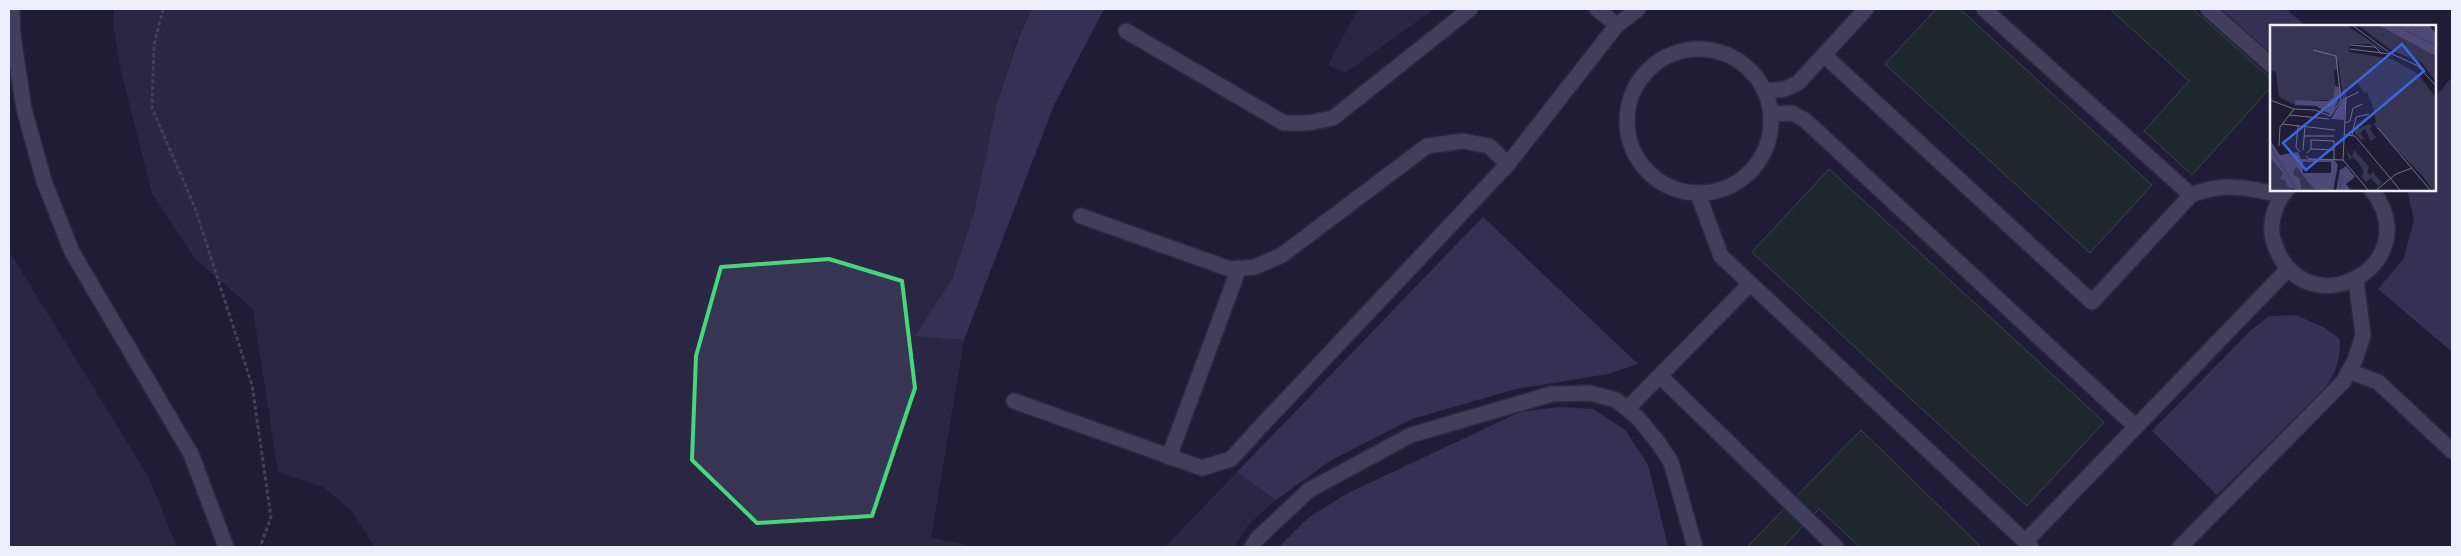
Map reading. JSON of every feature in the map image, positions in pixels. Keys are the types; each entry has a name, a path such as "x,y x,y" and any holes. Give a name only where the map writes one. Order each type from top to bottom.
{"street":[{"path":"12,9 13,36 24,109 44,181 72,252 191,454 226,547"},
{"path":"1126,31 1284,122 1308,123 1333,118 1470,9"},
{"path":"1598,9 1617,25"},
{"path":"1014,401 1202,468 1231,458 1508,164 1617,25 1638,9"},
{"path":"1765,91 1785,89 1798,83 1825,56 1866,9"},
{"path":"1984,9 2191,195"},
{"path":"2208,9 2270,64"},
{"path":"1710,49 1732,56 1751,71 1765,91 1772,114 1770,139 1760,161 1755,167 1743,179 1722,190 1698,194 1674,189 1653,177 1638,159 1629,137 1627,114 1633,92 1646,72 1664,57 1687,50 1710,49"},
{"path":"1825,56 2092,302 2191,195 2209,187 2231,186 2284,193 2274,213 2272,234 2277,252 2288,269 2303,280 2320,286 2339,286 2356,280 2371,270 2381,255 2387,238 2387,219 2381,202 2373,191"},
{"path":"1772,114 1792,114 1805,120 2136,427"},
{"path":"1081,216 1230,269 1255,267 1282,255 1427,146 1463,141 1489,146 1508,164"},
{"path":"1698,194 1721,256 2028,544 2136,427 2288,269"},
{"path":"1169,457 1239,268"},
{"path":"2180,547 2343,382 2355,360 2363,334 2356,280"},
{"path":"1627,410 1750,284"},
{"path":"2349,371 2378,382 2452,451"},
{"path":"1660,376 1836,547"},
{"path":"1252,547 1257,539 1309,490 1411,435 1552,394 1590,394 1616,400 1642,423 1671,462 1695,547"}],"path":[{"path":"163,9 154,45 152,108 195,208 252,385 271,517 260,547"}],"highlighted area":[{"path":"829,259 902,281 915,388 872,516 757,523 692,460 696,356 721,267"}],"shaded area":[{"path":"114,9 1032,9 1017,39 997,103 974,212 952,280 916,335 964,340 931,537 974,547 375,547 351,510 323,487 278,472 253,309 195,259 152,193 121,71 113,22"},
{"path":"1032,9 1104,9 1054,105 964,340 915,336 952,279 974,212 997,103 1018,39"},
{"path":"1358,9 1434,9 1345,73 1328,65"},
{"path":"2214,9 2286,9 2305,25 2270,25 2270,60"},
{"path":"2452,77 2452,352 2378,289 2404,258 2414,220 2407,191 2436,191 2436,96"},
{"path":"1483,217 1638,364 1608,374 1516,389 1412,419 1330,461 1276,500 1237,472"},
{"path":"9,251 148,476 177,547 9,547"},
{"path":"2296,315 2325,328 2340,339 2335,370 2325,388 2217,495 2152,431 2249,332 2269,316"},
{"path":"1559,407 1593,409 1625,430 1648,465 1668,547 1279,547 1308,518 1346,494 1520,412"},
{"path":"1237,472 1276,500 1249,524 1234,547 1165,547"}],"building":[{"path":"1936,9 1960,9 2152,185 2090,253 1885,64"},
{"path":"2110,9 2193,9 2270,78 2270,88 2192,175 2144,131 2189,81"},
{"path":"1829,169 2104,422 2027,506 1752,252"},
{"path":"1861,430 1981,547 1860,547 1819,509 1783,547 1747,547"}]}
